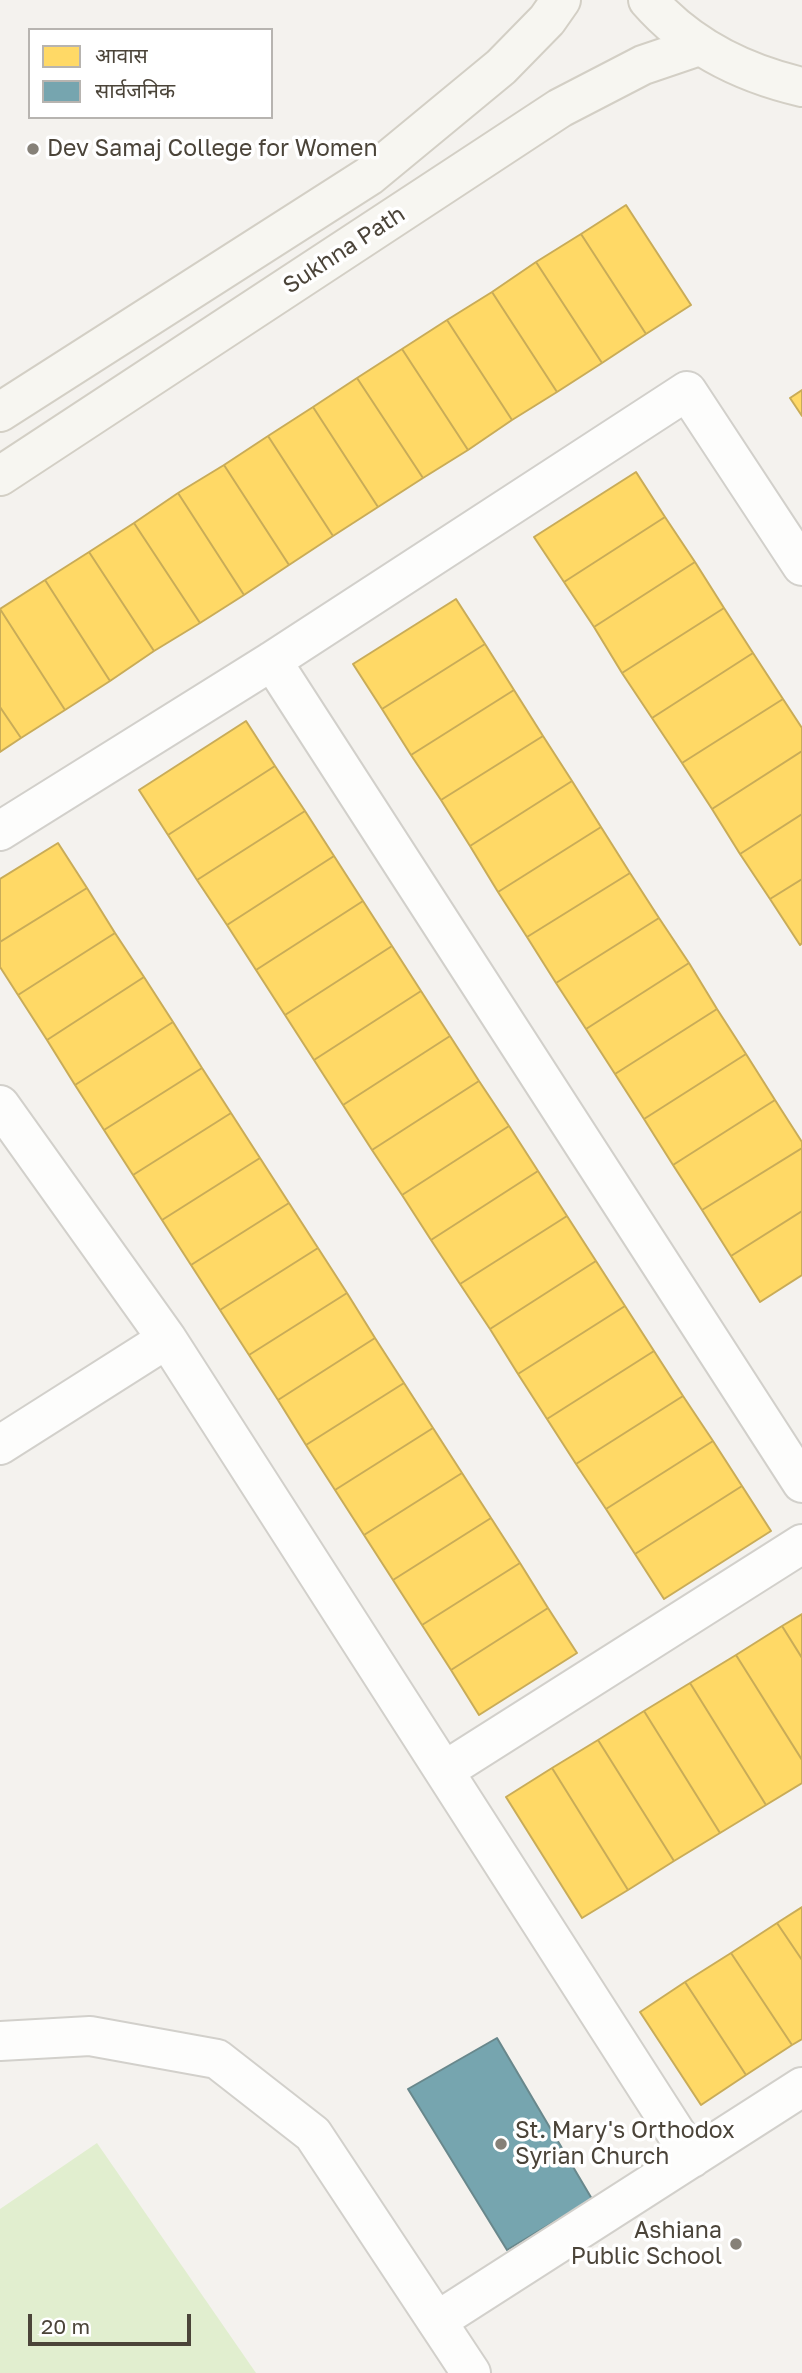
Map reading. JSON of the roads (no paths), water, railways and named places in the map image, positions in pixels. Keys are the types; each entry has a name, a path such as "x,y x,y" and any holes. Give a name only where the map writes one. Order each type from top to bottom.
{"main road":[{"path":"0,412 369,176 501,67 547,20 561,0"},
{"path":"648,0 662,16 699,46 757,74 802,87"},
{"name":"Sukhna Path","path":"0,476 560,108 643,65 699,46"}],"street":[{"path":"0,831 272,661 687,391 802,566"},
{"path":"272,661 802,1483"},
{"path":"0,1105 167,1339 692,2158"},
{"path":"0,1445 167,1339"},
{"path":"444,1771 802,1544"},
{"path":"0,2041 90,2036 217,2059 313,2134 471,2373"},
{"path":"437,2321 802,2087"}],"place":[{"name":"Dev Samaj College for Women","path":"33,149"},
{"name":"St. Mary's Orthodox Syrian Church","path":"501,2144"},
{"name":"Ashiana Public School","path":"736,2244"}]}
